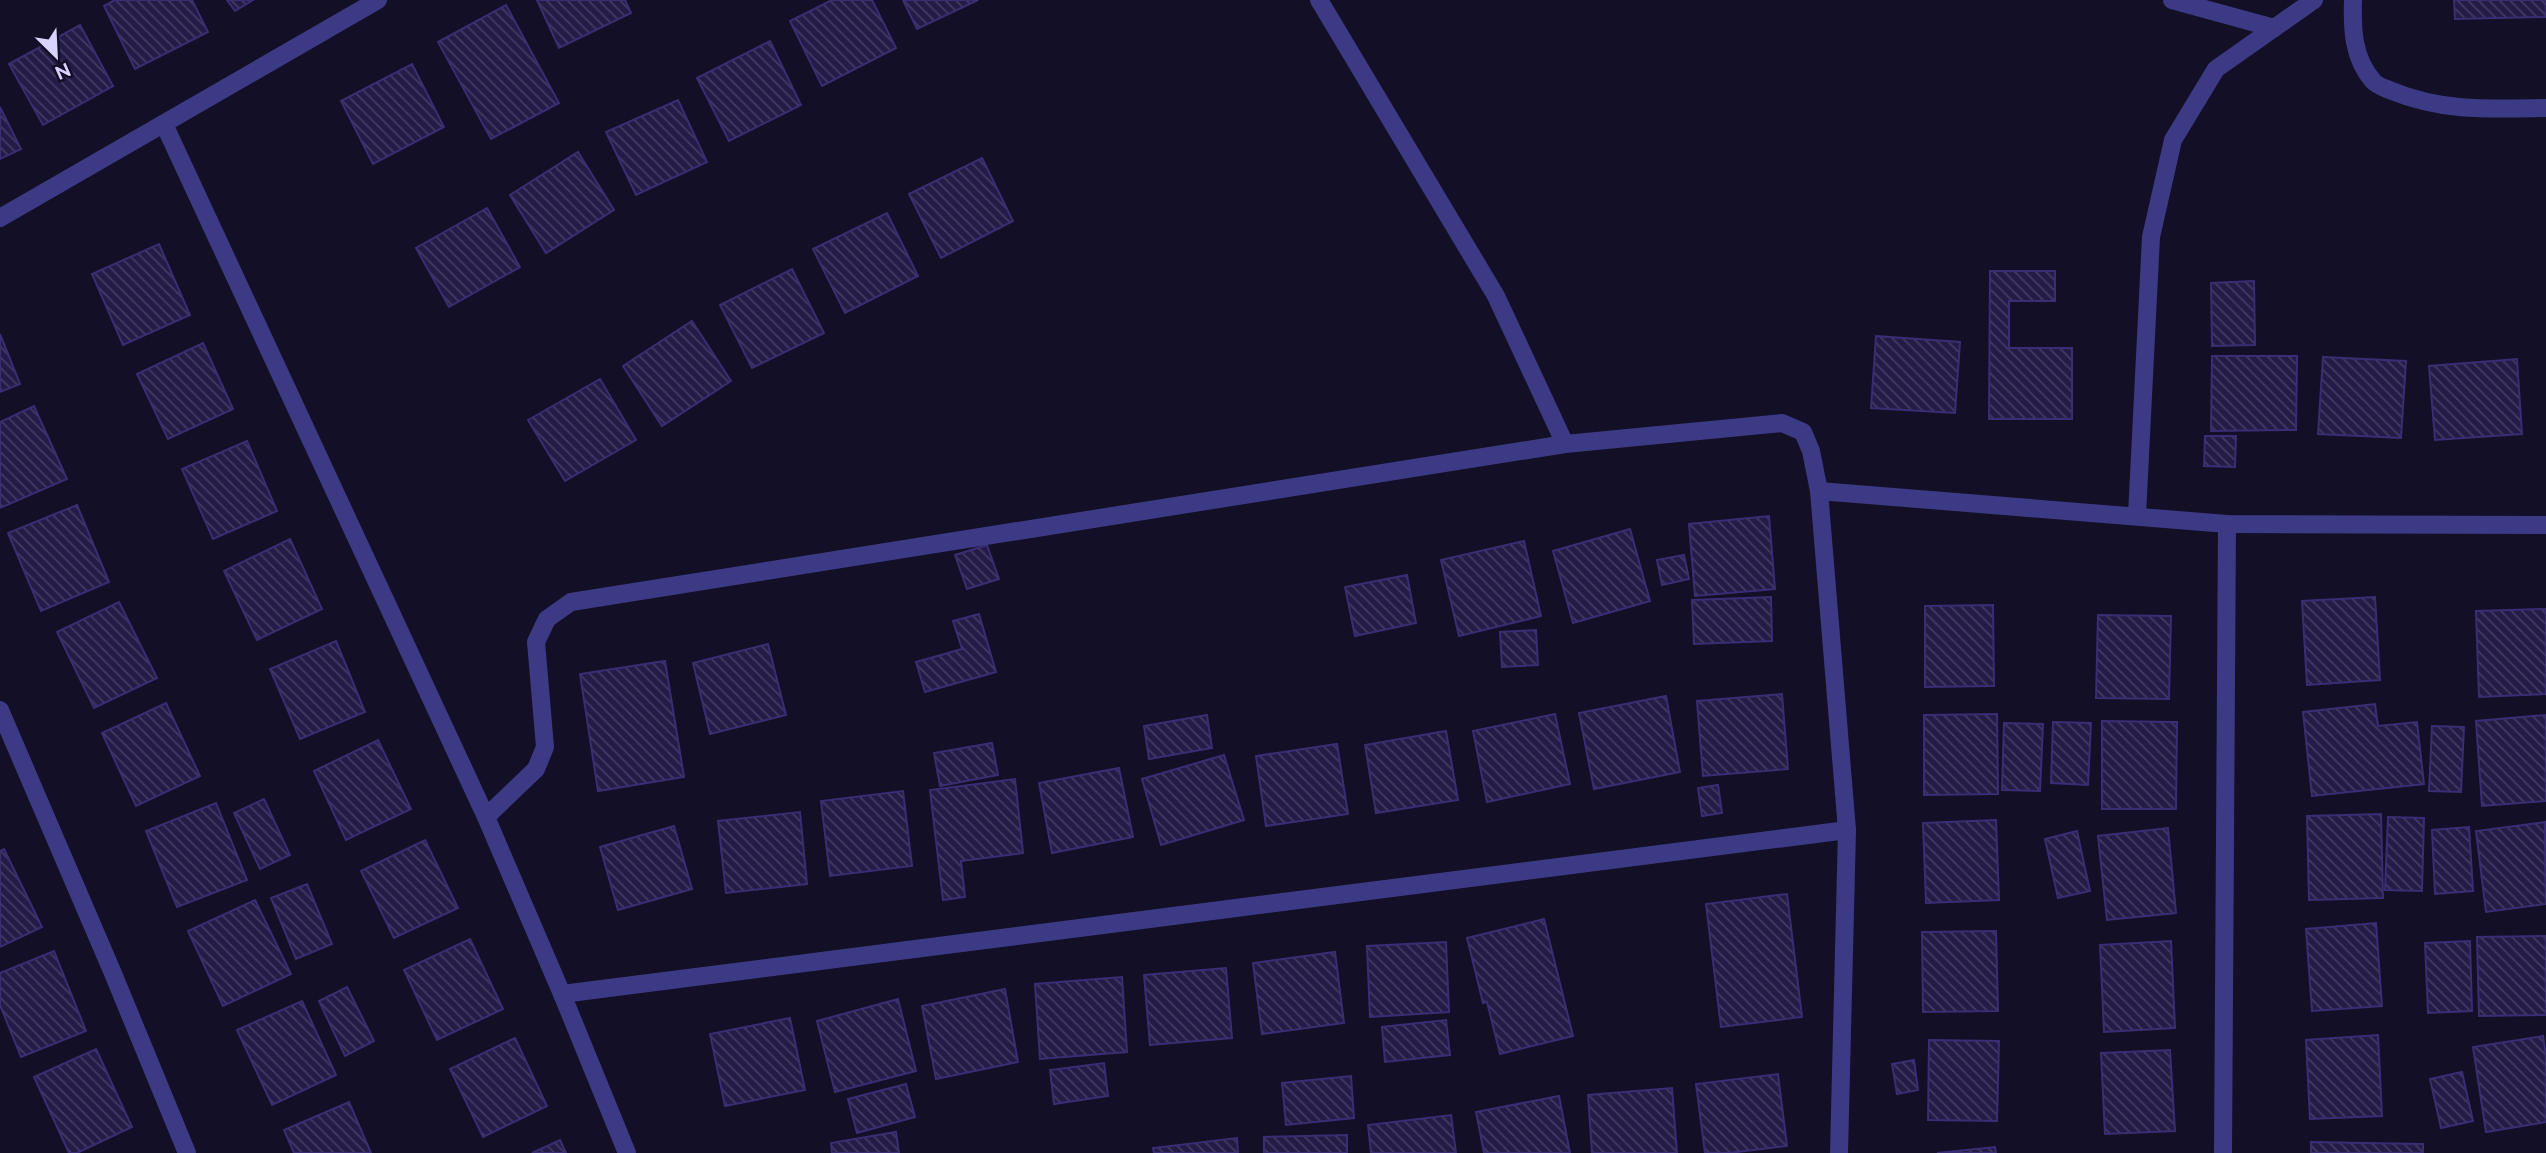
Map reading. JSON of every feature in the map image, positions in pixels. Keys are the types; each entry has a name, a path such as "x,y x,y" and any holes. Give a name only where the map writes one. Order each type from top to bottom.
{"street":[{"path":"0,218 378,0"},
{"path":"1319,0 1496,296 1564,444"},
{"path":"2172,0 2274,28"},
{"path":"2137,515 2151,237 2173,140 2216,69 2314,0"},
{"path":"2353,0 2352,21 2356,56 2374,84 2415,100 2465,109 2546,108"},
{"path":"164,124 486,817 627,1153"},
{"path":"486,817 536,769 545,747 536,642 547,620 571,602 1564,444 1782,423 1803,432 1811,451 1819,491 1847,830 1839,1153"},
{"path":"1819,491 2227,524 2546,525"},
{"path":"2223,1153 2227,524"},
{"path":"0,710 187,1153"},
{"path":"562,994 1847,830"}],"building":[{"path":"115,0 192,0 208,32 135,69 104,6"},
{"path":"227,0 253,0 235,11"},
{"path":"537,0 625,0 631,13 559,48"},
{"path":"832,0 872,0 896,48 822,86 790,21"},
{"path":"903,0 978,0 917,29"},
{"path":"2454,0 2546,0 2546,17 2455,19"},
{"path":"506,5 559,103 491,139 438,42"},
{"path":"80,25 113,86 43,125 9,64"},
{"path":"770,41 801,105 729,141 697,78"},
{"path":"412,64 444,127 373,164 341,101"},
{"path":"678,100 707,162 636,195 606,132"},
{"path":"0,107 21,149 0,159"},
{"path":"578,152 614,210 546,253 510,195"},
{"path":"982,158 1013,221 941,258 909,194"},
{"path":"487,208 520,267 449,307 416,248"},
{"path":"887,213 918,276 845,313 813,249"},
{"path":"159,244 190,315 123,345 92,274"},
{"path":"792,269 824,333 752,368 720,305"},
{"path":"1990,271 2055,271 2055,301 2009,301 2009,348 2072,348 2072,419 1989,419"},
{"path":"2254,281 2255,345 2212,346 2211,283"},
{"path":"692,321 731,381 662,426 623,366"},
{"path":"0,334 20,384 0,392"},
{"path":"1876,336 1960,342 1955,413 1871,408"},
{"path":"203,343 233,409 168,439 137,374"},
{"path":"2212,356 2297,356 2296,430 2211,431"},
{"path":"2323,357 2406,361 2401,438 2318,434"},
{"path":"2517,359 2522,434 2435,440 2429,366"},
{"path":"600,379 636,440 565,481 528,420"},
{"path":"34,406 67,479 0,508 0,422"},
{"path":"2205,436 2236,436 2235,467 2204,466"},
{"path":"247,441 277,511 213,539 182,469"},
{"path":"77,505 109,582 41,611 8,533"},
{"path":"1769,516 1775,589 1695,596 1689,524"},
{"path":"1630,529 1650,601 1573,623 1553,551"},
{"path":"290,539 322,609 257,640 224,571"},
{"path":"1524,541 1541,616 1459,636 1441,560"},
{"path":"987,545 999,579 967,589 955,555"},
{"path":"1684,555 1689,579 1662,585 1657,560"},
{"path":"1407,575 1416,623 1355,636 1345,587"},
{"path":"1771,597 1772,641 1694,644 1692,600"},
{"path":"2375,597 2380,680 2307,685 2302,601"},
{"path":"119,602 157,678 94,708 57,632"},
{"path":"1993,605 1994,686 1925,687 1925,606"},
{"path":"2546,609 2546,694 2479,697 2476,611"},
{"path":"979,614 996,672 925,692 916,662 962,649 953,621"},
{"path":"2098,615 2171,616 2169,699 2096,698"},
{"path":"1536,630 1538,665 1502,667 1500,632"},
{"path":"336,641 365,712 300,739 270,669"},
{"path":"768,644 786,715 710,734 693,663"},
{"path":"665,661 684,777 598,791 580,674"},
{"path":"1782,694 1788,769 1703,776 1697,701"},
{"path":"1666,696 1680,772 1594,789 1579,713"},
{"path":"166,703 200,776 136,806 102,733"},
{"path":"2375,704 2378,726 2417,722 2424,784 2312,796 2303,712"},
{"path":"1555,714 1570,784 1487,802 1473,731"},
{"path":"1997,714 1998,794 1924,795 1924,715"},
{"path":"1207,715 1212,748 1149,759 1144,726"},
{"path":"2546,715 2546,801 2482,806 2476,721"},
{"path":"2102,721 2177,722 2176,809 2102,809"},
{"path":"2053,722 2091,723 2088,785 2051,783"},
{"path":"2004,723 2043,724 2040,791 2002,790"},
{"path":"2432,726 2464,727 2461,792 2429,791"},
{"path":"1446,731 1458,800 1376,813 1365,745"},
{"path":"378,740 411,809 346,840 314,771"},
{"path":"992,743 998,775 940,786 934,753"},
{"path":"1337,744 1348,814 1266,826 1256,756"},
{"path":"1224,755 1244,820 1161,845 1142,779"},
{"path":"1119,768 1133,837 1052,853 1039,783"},
{"path":"1015,779 1023,853 961,861 965,897 943,900 930,790"},
{"path":"1718,785 1722,813 1702,816 1698,788"},
{"path":"903,791 912,866 830,876 821,801"},
{"path":"264,799 290,855 260,869 234,813"},
{"path":"216,803 247,880 177,907 146,831"},
{"path":"800,812 807,884 726,893 718,821"},
{"path":"2381,814 2383,898 2309,900 2307,816"},
{"path":"2388,817 2424,818 2422,891 2385,890"},
{"path":"1996,820 1999,900 1926,903 1923,823"},
{"path":"2545,822 2546,904 2486,912 2476,831"},
{"path":"674,826 692,889 618,910 600,847"},
{"path":"2469,827 2473,891 2435,894 2432,830"},
{"path":"2168,828 2176,913 2107,920 2098,836"},
{"path":"2077,831 2090,891 2058,898 2045,839"},
{"path":"425,840 458,908 394,938 361,871"},
{"path":"4,849 42,927 0,947 0,851"},
{"path":"307,884 332,944 296,959 271,898"},
{"path":"1787,894 1802,1017 1721,1027 1706,904"},
{"path":"255,900 291,974 223,1006 188,931"},
{"path":"1544,919 1573,1036 1500,1054 1487,1002 1483,1003 1467,938"},
{"path":"2376,923 2382,1006 2312,1011 2306,929"},
{"path":"1996,931 1998,1011 1923,1012 1922,932"},
{"path":"2546,936 2546,1015 2479,1016 2477,937"},
{"path":"470,939 503,1009 437,1040 404,970"},
{"path":"2171,941 2175,1028 2104,1032 2100,945"},
{"path":"2470,941 2472,1011 2428,1013 2425,943"},
{"path":"1446,942 1449,1012 1370,1017 1367,946"},
{"path":"54,951 86,1031 21,1057 0,1005 0,973"},
{"path":"1335,952 1344,1023 1262,1034 1253,963"},
{"path":"1226,968 1232,1038 1150,1045 1144,975"},
{"path":"1122,977 1127,1052 1040,1059 1035,984"},
{"path":"347,987 374,1041 345,1056 319,1001"},
{"path":"1005,989 1018,1062 936,1079 922,1006"},
{"path":"898,999 916,1071 835,1092 817,1021"},
{"path":"302,1001 336,1075 272,1105 237,1030"},
{"path":"790,1018 805,1090 725,1106 710,1034"},
{"path":"1446,1020 1450,1055 1385,1062 1382,1027"},
{"path":"2378,1035 2382,1116 2310,1119 2306,1040"},
{"path":"2543,1036 2546,1056 2546,1122 2486,1132 2473,1047"},
{"path":"515,1038 547,1106 483,1137 450,1069"},
{"path":"1929,1040 1999,1041 1997,1121 1928,1120"},
{"path":"96,1049 132,1127 77,1153 69,1153 34,1077"},
{"path":"2170,1050 2175,1131 2105,1134 2101,1053"},
{"path":"1914,1060 1918,1090 1897,1094 1892,1064"},
{"path":"1104,1063 1108,1096 1054,1104 1050,1070"},
{"path":"2462,1072 2473,1121 2441,1128 2430,1079"},
{"path":"1778,1074 1787,1146 1705,1153 1696,1084"},
{"path":"1351,1076 1354,1118 1286,1125 1282,1083"},
{"path":"906,1084 915,1117 857,1133 848,1099"},
{"path":"1672,1088 1677,1153 1592,1153 1588,1095"},
{"path":"1559,1096 1570,1153 1484,1153 1476,1112"},
{"path":"349,1102 371,1153 294,1153 284,1130"},
{"path":"1451,1115 1456,1153 1371,1153 1368,1125"},
{"path":"896,1132 899,1153 832,1153 831,1143"},
{"path":"1347,1135 1347,1153 1264,1153 1264,1137"},
{"path":"1237,1138 1238,1153 1154,1153 1153,1148"},
{"path":"560,1140 566,1153 532,1153"},
{"path":"2311,1142 2423,1144 2423,1153 2311,1153"},
{"path":"1995,1147 1996,1153 1937,1153"}]}
